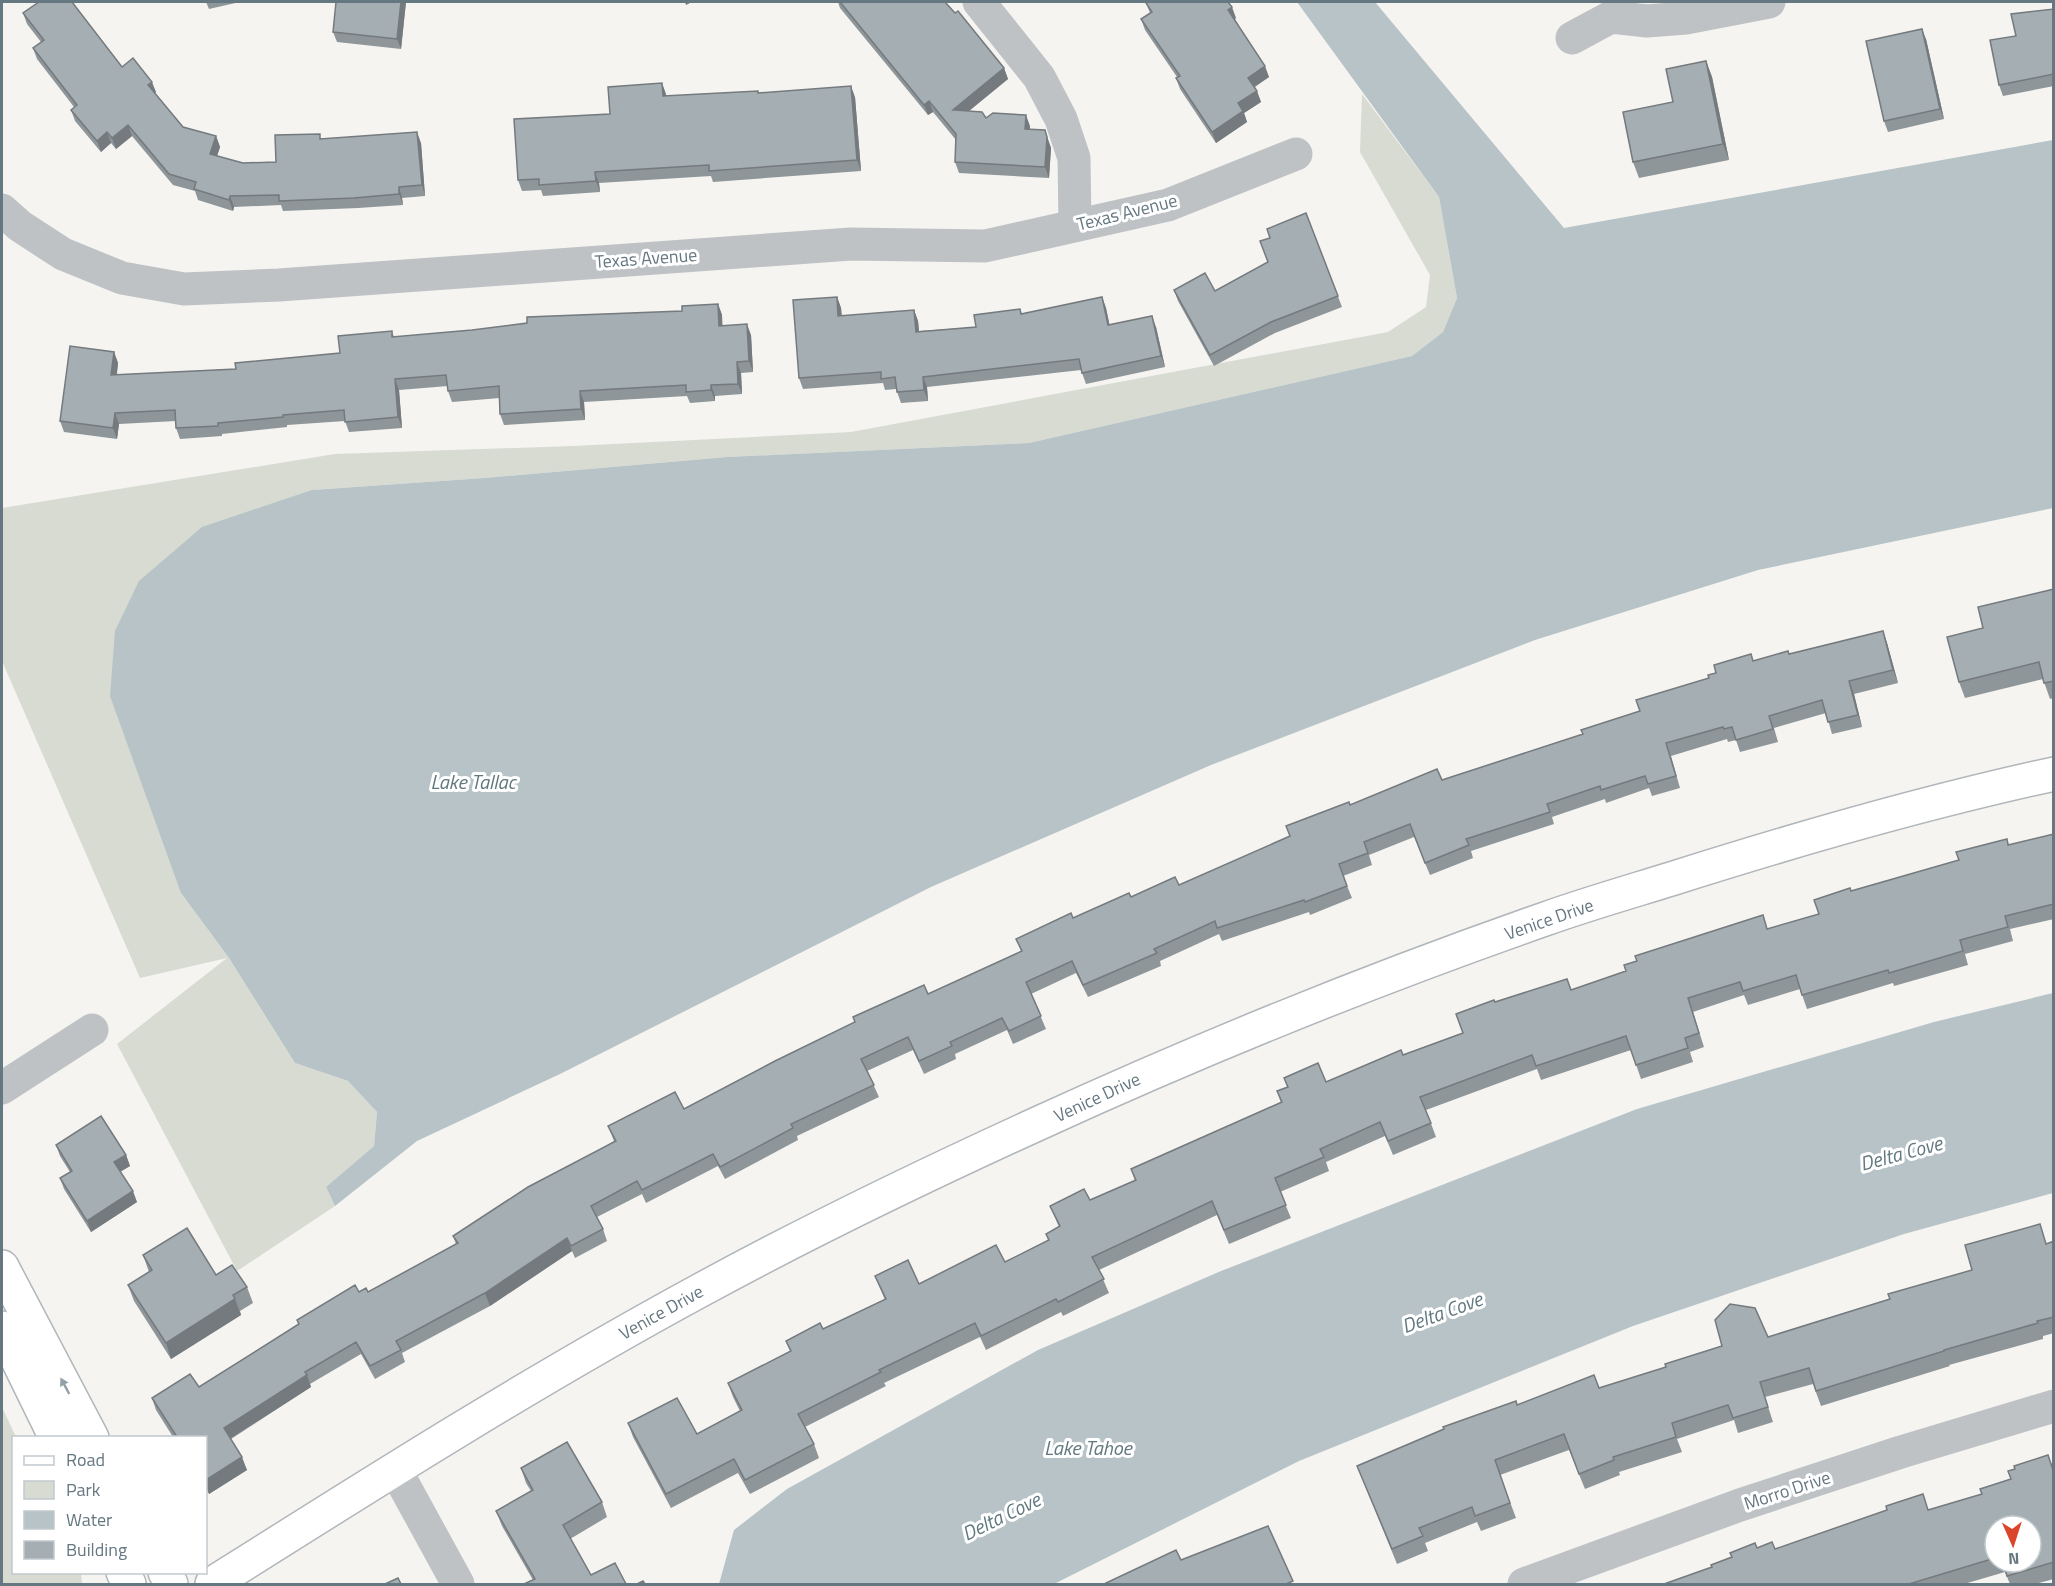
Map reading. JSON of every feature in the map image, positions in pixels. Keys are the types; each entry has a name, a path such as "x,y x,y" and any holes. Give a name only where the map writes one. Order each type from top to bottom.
{"street":[{"path":"979,2 1039,77 1061,119 1074,158 1075,225"},
{"path":"1572,38 1603,9 1647,21 1686,18 1769,2"},
{"name":"Texas Avenue","path":"2,210 20,226 63,254 122,278 184,289 279,285 851,244 985,246 1168,205 1296,154"},
{"name":"Venice Drive","path":"212,1584 529,1387 701,1290 921,1177 1153,1071 1358,988 1548,918 1768,849 2000,786 2054,774"},
{"path":"2,1088 92,1030"},
{"path":"2,1267 91,1436"},
{"path":"2,1328 56,1436"},
{"name":"Morro Drive","path":"1524,1584 1740,1505 1901,1452 2054,1406"},
{"path":"395,1469 458,1584"}],"green space":[{"path":"1362,94 1439,197 1457,298 1443,332 1412,356 1029,443 727,457 312,490 181,893 229,958 295,1063 348,1081 377,1112 374,1146 326,1187 335,1206 237,1271 117,1044 227,958 140,978 2,661 2,508 335,454 573,446 851,432 1388,332 1426,307 1430,275 1360,152"},
{"path":"2,1407 16,1436 12,1436 12,1574 81,1574 82,1584 2,1584"}],"water":[{"name":"Lake Tallac","path":"1297,2 1375,2 1564,228 2053,140 2053,508 1758,570 1535,640 1211,765 931,887 560,1074 417,1141 335,1206 326,1187 374,1146 377,1112 348,1081 295,1063 229,958 181,893 110,696 115,631 139,581 202,527 312,490 727,457 1029,443 1412,356 1443,332 1457,298 1439,197"},
{"name":"Lake Tahoe","path":"2053,993 2053,1193 1904,1234 1633,1326 1299,1461 1054,1584 719,1584 734,1530 787,1489 1038,1350 1221,1271 1637,1109 1934,1022"}],"building":[{"path":"39,2 72,2 122,67 133,58 152,82 148,85 183,127 216,136 210,154 243,163 276,162 275,135 320,134 320,139 417,132 422,185 399,187 399,194 279,201 279,195 230,196 229,200 194,189 196,182 169,174 128,125 112,138 107,132 97,141 71,110 77,105 33,48 44,40 23,13"},
{"path":"336,2 401,2 397,39 333,32"},
{"path":"840,2 945,2 955,13 958,11 1004,68 953,110 982,112 986,118 993,113 1026,115 1025,129 1045,130 1047,137 1045,167 955,162 956,134 929,101 924,105"},
{"path":"1228,2 1232,7 1228,10 1265,66 1248,78 1257,91 1238,103 1243,111 1212,132 1176,78 1180,76 1141,19 1152,12 1146,3"},
{"path":"2054,9 2054,74 1999,85 1990,40 2016,36 2011,14"},
{"path":"1922,29 1940,109 1884,121 1866,41"},
{"path":"1706,61 1723,144 1633,162 1623,112 1673,102 1666,69"},
{"path":"662,83 663,96 758,91 758,93 851,86 857,160 709,171 709,165 595,172 596,181 539,185 539,179 518,180 514,119 610,114 608,87"},
{"path":"1306,213 1338,296 1271,322 1210,355 1174,290 1205,273 1215,291 1268,262 1260,241 1270,238 1267,229"},
{"path":"837,297 838,316 914,310 916,332 976,327 974,315 1020,309 1021,314 1102,297 1108,325 1152,316 1161,356 1082,373 1079,359 923,377 924,390 897,392 895,377 881,379 881,372 799,378 793,300"},
{"path":"718,304 719,326 747,324 749,361 737,362 738,384 711,385 711,390 686,392 686,385 580,391 581,409 500,414 499,386 448,391 446,375 395,379 398,417 345,422 344,410 218,423 218,426 176,428 175,410 115,413 113,428 60,421 70,346 114,352 111,375 236,369 235,363 340,353 338,336 392,331 392,337 527,323 527,317 682,311 682,306"},
{"path":"2054,589 2054,681 2044,683 2039,662 1959,682 1947,637 1983,628 1978,607"},
{"path":"1883,631 1893,670 1849,681 1858,715 1828,722 1822,700 1769,716 1773,729 1736,740 1732,727 1724,729 1723,727 1666,743 1676,776 1648,784 1645,776 1601,790 1600,786 1547,804 1550,812 1466,839 1469,845 1425,863 1410,824 1364,842 1368,853 1339,864 1347,886 1305,902 1304,900 1217,928 1215,921 1154,949 1157,953 1083,985 1072,961 1026,982 1041,1016 1009,1031 1002,1018 950,1042 952,1046 919,1061 908,1037 861,1059 874,1085 791,1124 793,1128 720,1167 713,1154 642,1190 637,1181 591,1206 603,1229 571,1246 567,1238 485,1293 396,1341 401,1350 370,1366 356,1342 305,1372 307,1375 224,1428 242,1457 207,1479 207,1436 176,1436 152,1398 190,1374 199,1387 299,1324 297,1320 355,1285 359,1292 366,1288 368,1292 458,1243 453,1236 528,1187 616,1141 608,1126 675,1092 684,1109 855,1022 853,1017 924,985 928,994 1022,951 1016,939 1071,913 1073,918 1129,893 1131,897 1175,877 1179,885 1290,836 1286,826 1349,802 1350,805 1437,769 1442,780 1583,734 1581,730 1640,711 1636,700 1709,678 1708,675 1716,673 1714,665 1751,654 1753,661 1788,651 1789,654"},
{"path":"2054,834 2054,904 2005,916 2008,927 1960,940 1963,951 1802,995 1796,975 1743,991 1740,982 1688,998 1699,1033 1685,1038 1688,1048 1636,1065 1626,1036 1536,1066 1532,1055 1420,1097 1431,1123 1388,1141 1380,1122 1320,1149 1324,1157 1275,1178 1286,1205 1224,1230 1212,1201 1092,1257 1104,1279 1058,1302 1056,1299 981,1336 975,1323 879,1370 881,1372 798,1414 814,1444 745,1480 734,1459 666,1494 628,1423 677,1398 697,1434 742,1410 728,1383 791,1351 786,1341 820,1323 823,1329 886,1299 875,1276 908,1260 919,1284 996,1245 1005,1262 1049,1240 1046,1234 1060,1226 1050,1206 1084,1189 1090,1200 1136,1180 1131,1169 1282,1102 1277,1091 1288,1087 1284,1078 1318,1063 1326,1082 1401,1050 1403,1055 1463,1033 1456,1014 1494,1000 1495,1002 1567,979 1571,990 1626,971 1624,965 1637,961 1635,956 1763,915 1767,929 1819,914 1814,900 1850,888 1851,891 1959,860 1956,852 2007,839 2008,845"},
{"path":"101,1116 126,1155 114,1162 133,1191 87,1221 60,1178 72,1171 56,1145"},
{"path":"2040,1224 2046,1244 2054,1241 2054,1317 1816,1391 1809,1368 1760,1382 1768,1407 1733,1418 1728,1405 1672,1423 1676,1437 1613,1457 1614,1460 1579,1474 1564,1434 1495,1460 1510,1503 1475,1516 1472,1507 1419,1528 1423,1536 1392,1549 1357,1466 1444,1429 1443,1427 1516,1401 1517,1405 1594,1375 1599,1388 1722,1346 1715,1320 1730,1304 1755,1308 1768,1337 1890,1299 1888,1294 1972,1270 1965,1245"},
{"path":"187,1228 216,1275 232,1265 247,1287 233,1295 235,1299 166,1343 128,1285 152,1270 143,1255"},
{"path":"567,1442 602,1502 563,1525 591,1575 615,1563 626,1584 524,1584 535,1579 496,1511 533,1490 521,1468"},
{"path":"2048,1455 2054,1473 2054,1562 2043,1565 2043,1514 1983,1514 1983,1562 1909,1584 1664,1584 1712,1567 1711,1565 1732,1557 1730,1553 1755,1543 1757,1548 1772,1542 1775,1549 1887,1510 1886,1506 1923,1494 1928,1510 1982,1494 1980,1489 2011,1479 2008,1471 2015,1469 2014,1466"},
{"path":"1268,1526 1293,1581 1286,1584 1106,1583 1176,1550 1181,1560"},
{"path":"398,1578 401,1584 385,1584"}],"water label":[{"name":"Delta Cove","path":"1901,1153"},
{"name":"Delta Cove","path":"1442,1312"},
{"name":"Delta Cove","path":"1001,1516"}]}
